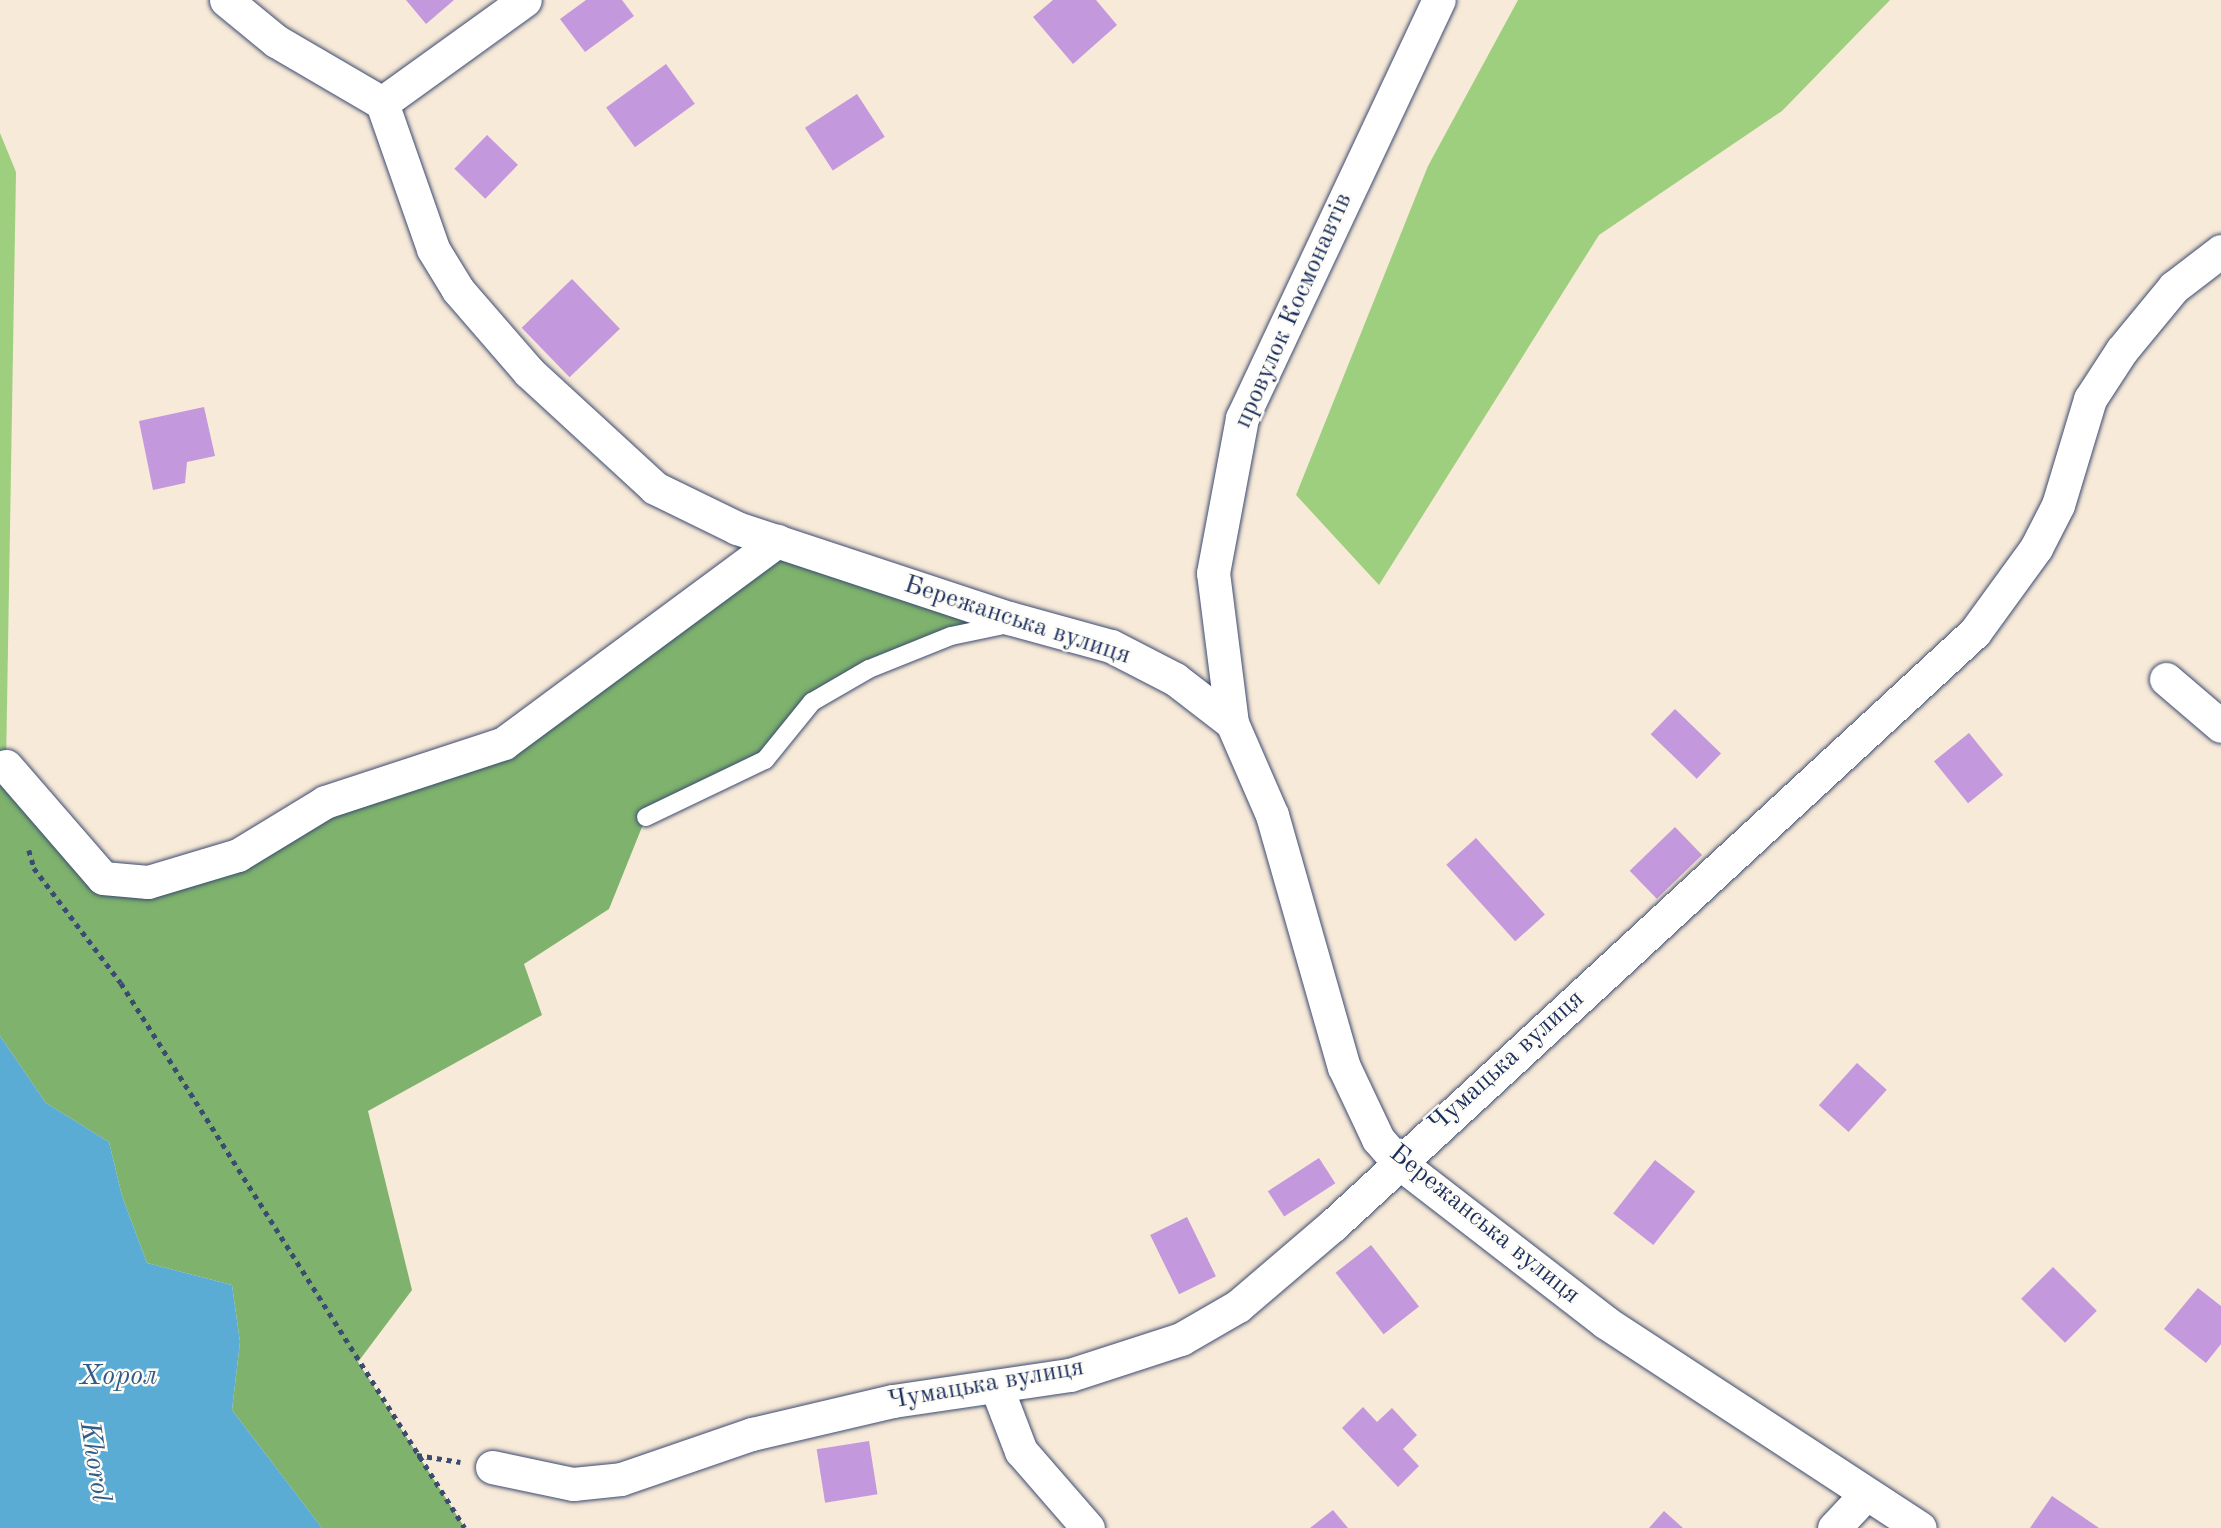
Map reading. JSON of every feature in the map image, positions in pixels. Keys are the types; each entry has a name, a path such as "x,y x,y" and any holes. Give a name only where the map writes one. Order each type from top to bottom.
{"street":[{"path":"226,0 276,41 382,103 525,0"},
{"name":"провулок Космонавтів","path":"1232,723 1213,573 1242,418 1439,0"},
{"name":"Бережанська вулиця","path":"382,103 433,249 458,290 529,372 655,488 737,528 1022,621 1111,646 1174,679 1232,723 1272,815 1344,1067 1378,1139 1397,1161 1605,1322 1865,1495 1920,1528"},
{"name":"Чумацька вулиця","path":"492,1467 573,1484 621,1479 752,1434 892,1401 1070,1375 1181,1339 1238,1306 1333,1225 1397,1161 1975,632 2036,548 2058,505 2091,399 2122,350 2174,287 2221,251"},
{"path":"6,766 103,878 148,882 238,855 325,802 504,744 777,541"},
{"path":"2166,679 2221,726"},
{"path":"996,1385 1021,1451 1088,1528"},
{"path":"1834,1528 1865,1495"}],"lane":[{"path":"646,817 765,760 811,702 869,669 951,636 1022,621"}],"path":[{"path":"27,842 34,868 121,983 465,1528"}],"green space":[{"path":"1518,0 1890,0 1782,111 1599,235 1379,585 1296,495 1428,166"},
{"path":"0,133 16,172 6,766 0,769"},
{"path":"777,541 1022,621 951,636 812,702 765,760 646,817 609,909 524,964 542,1015 368,1111 412,1290 358,1362 465,1528 322,1528 232,1410 240,1342 232,1285 147,1263 122,1196 109,1142 46,1103 0,1036 0,769 103,878 148,882 504,743"}],"water":[{"name":"Хорол","path":"0,1036 46,1103 109,1142 122,1196 147,1263 232,1285 240,1342 232,1410 322,1528 0,1528"}],"building":[{"path":"406,0 454,0 426,24"},
{"path":"586,0 622,0 634,16 585,52 560,19"},
{"path":"1053,0 1096,0 1117,25 1073,64 1033,17"},
{"path":"666,64 695,104 635,147 606,107"},
{"path":"857,94 885,137 833,171 805,128"},
{"path":"487,135 518,165 485,199 454,169"},
{"path":"572,279 620,329 570,377 522,328"},
{"path":"204,407 215,456 187,462 185,483 153,490 139,421"},
{"path":"1675,709 1721,753 1697,779 1651,734"},
{"path":"1969,733 2003,775 1968,803 1934,761"},
{"path":"1675,827 1702,855 1657,899 1630,871"},
{"path":"1476,838 1545,915 1515,941 1446,865"},
{"path":"1857,1063 1887,1090 1849,1132 1819,1105"},
{"path":"1319,1158 1335,1183 1284,1216 1268,1191"},
{"path":"1655,1160 1695,1191 1653,1245 1613,1214"},
{"path":"1187,1217 1216,1276 1179,1294 1150,1235"},
{"path":"1371,1245 1419,1306 1384,1334 1336,1273"},
{"path":"2053,1267 2097,1311 2065,1343 2021,1299"},
{"path":"2198,1288 2221,1306 2221,1344 2206,1363 2164,1329"},
{"path":"1363,1407 1377,1422 1392,1408 1417,1435 1403,1449 1419,1466 1398,1487 1342,1428"},
{"path":"869,1441 877,1494 825,1503 817,1449"},
{"path":"2052,1496 2099,1528 2030,1528"},
{"path":"1333,1510 1348,1528 1310,1528"},
{"path":"1664,1511 1683,1528 1649,1528"}],"water label":[{"name":"Khorol","path":"94,1462"}]}
